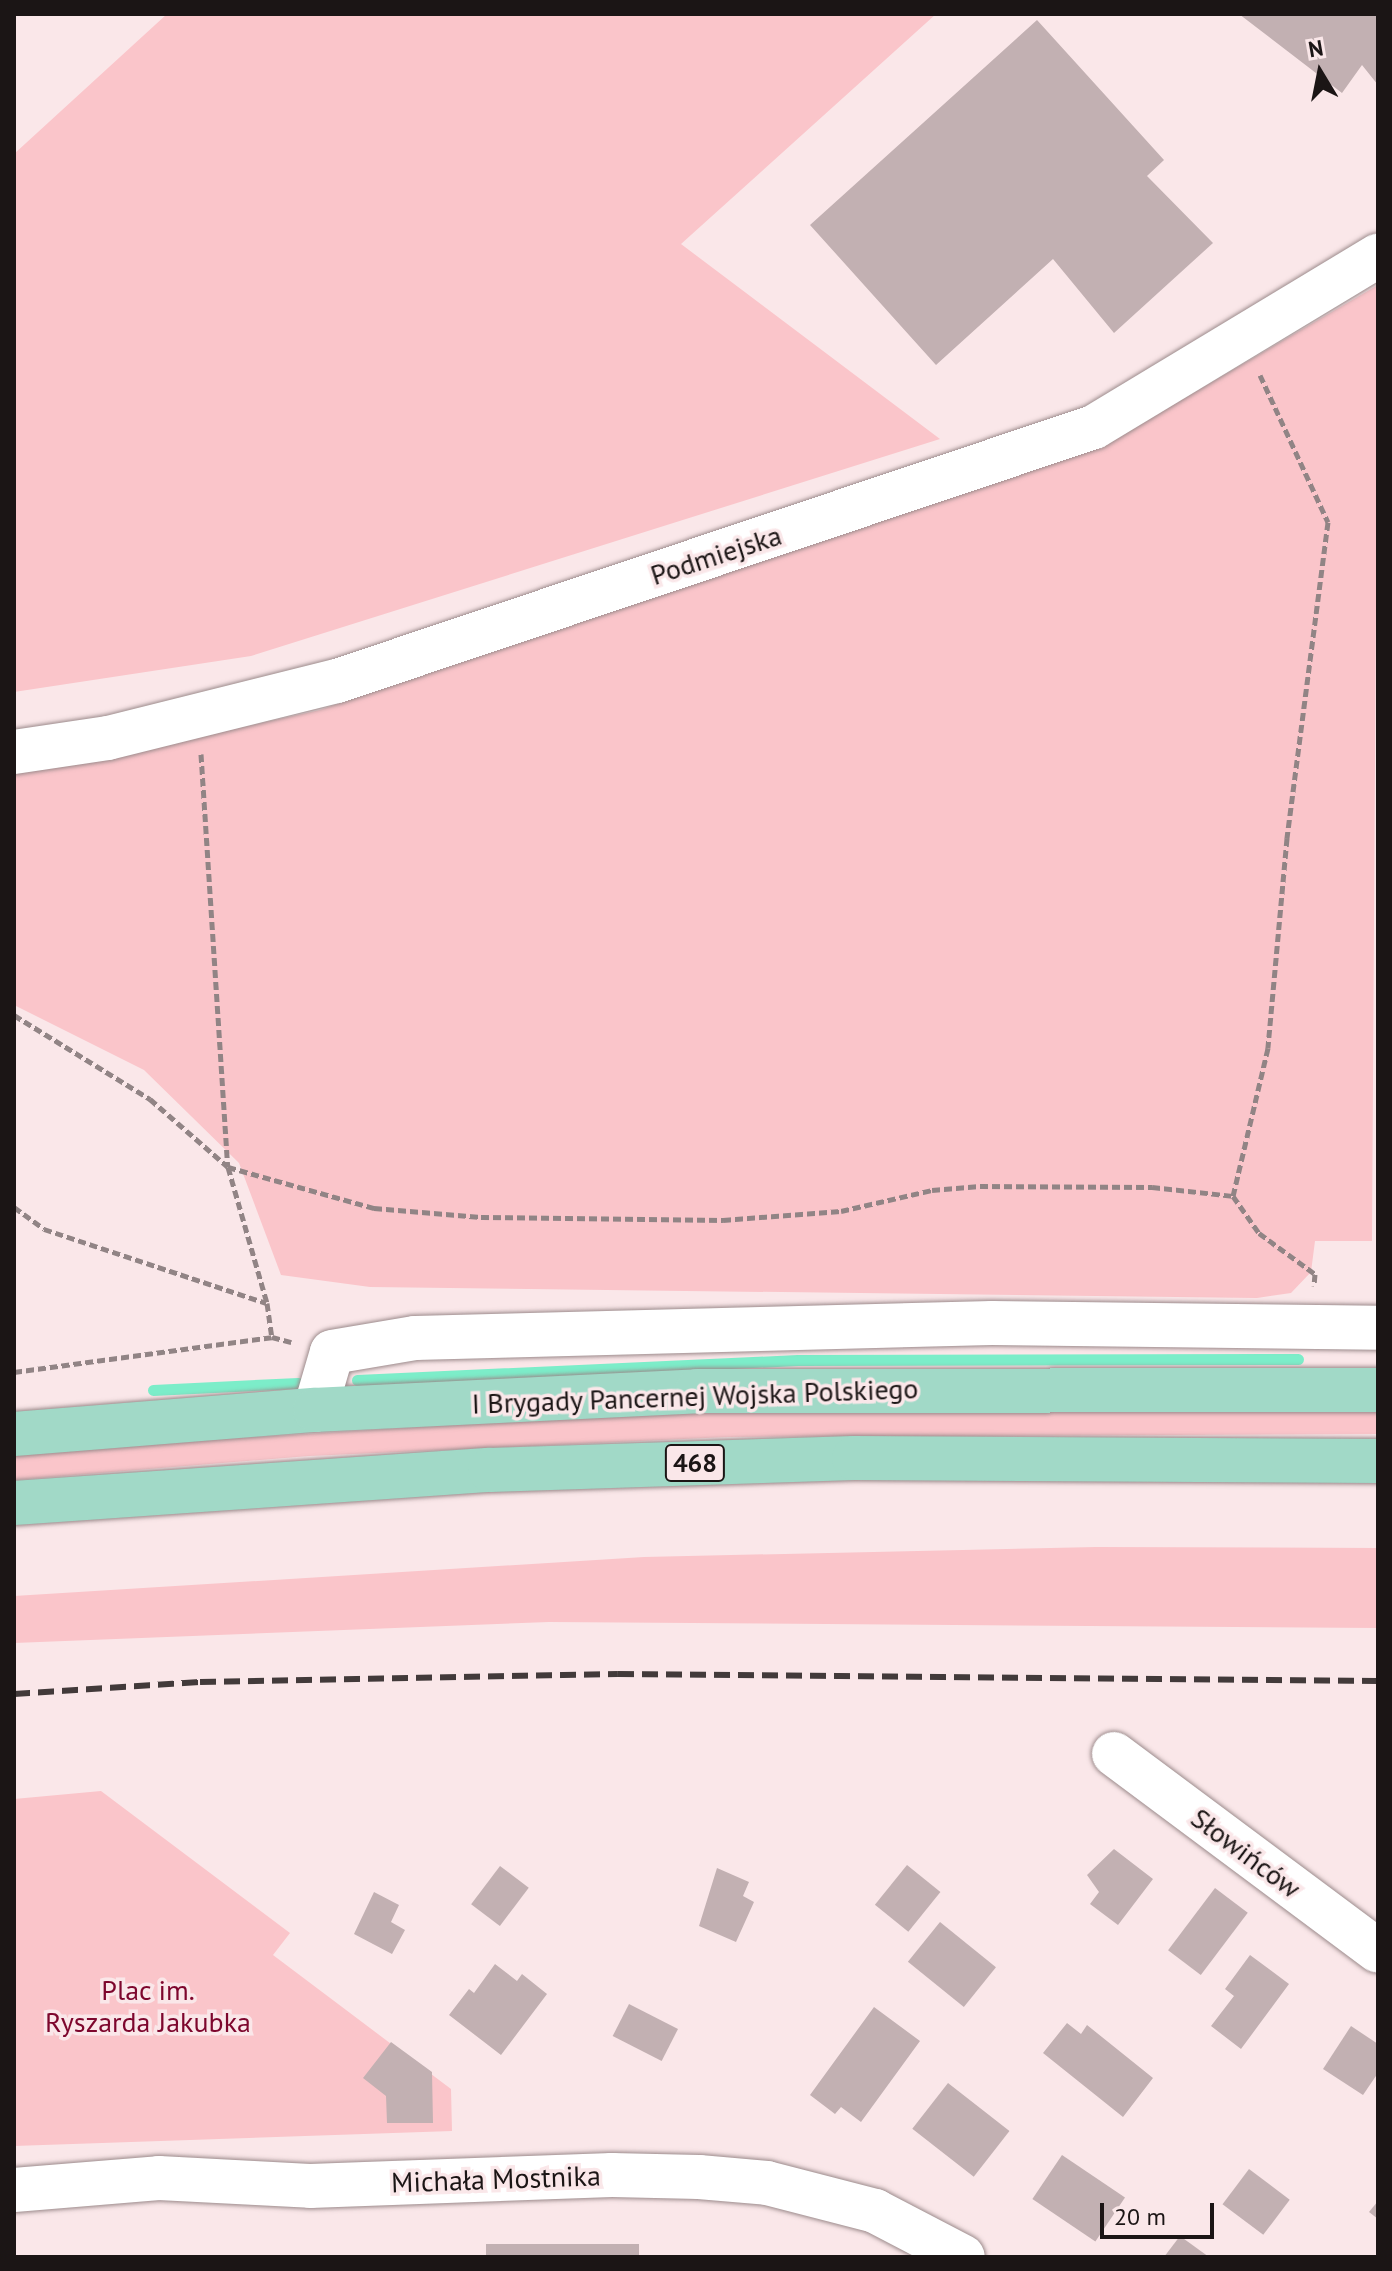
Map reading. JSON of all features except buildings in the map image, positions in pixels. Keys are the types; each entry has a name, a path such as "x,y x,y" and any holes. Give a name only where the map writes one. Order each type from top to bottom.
{"main road":[{"name":"I Brygady Pancernej Wojska Polskiego","path":"14,1434 315,1410 697,1391 1378,1390"},
{"name":"468","path":"14,1503 490,1470 838,1458 1378,1461"}],"street":[{"name":"Podmiejska","path":"14,752 199,717 337,681 1094,427 1378,256"},
{"path":"315,1410 332,1352 415,1338 695,1328 992,1323 1378,1328"},
{"name":"Słowińców","path":"1114,1754 1378,1951"},
{"name":"Michała Mostnika","path":"14,2190 159,2178 310,2186 612,2175 699,2177 767,2183 875,2211 963,2257"}],"path":[{"path":"1243,338 1328,522 1287,838 1268,1048 1233,1196 1259,1233 1315,1274 1310,1328"},
{"path":"199,717 228,1167 267,1303 272,1337"},
{"path":"14,1015 150,1099 228,1167 374,1208 481,1217 782,1218 841,1211 932,1190 980,1186 1152,1187 1233,1196"},
{"path":"14,1207 44,1229 267,1303"},
{"path":"14,1372 272,1337 332,1352"}],"green space":[{"path":"167,14 936,14 681,244 940,439 251,656 14,692 14,154"},
{"path":"1378,285 1372,1241 1315,1241 1311,1272 1291,1293 1257,1298 370,1287 281,1275 239,1163 144,1070 14,1005 14,764 180,741 320,710 1147,420"},
{"path":"1378,1405 1378,1434 728,1437 309,1456 14,1480 14,1452 728,1408"},
{"path":"1096,1547 1378,1548 1378,1628 549,1622 14,1643 14,1596 644,1557"},
{"name":"Plac im. Ryszarda Jakubka","path":"101,1791 290,1933 273,1955 451,2089 452,2131 14,2146 14,1799"}],"waterway":[{"path":"357,1380 798,1360 1298,1359"},
{"path":"153,1390 298,1383"}],"railway":[{"path":"14,1694 200,1682 618,1674 1378,1681"}]}
